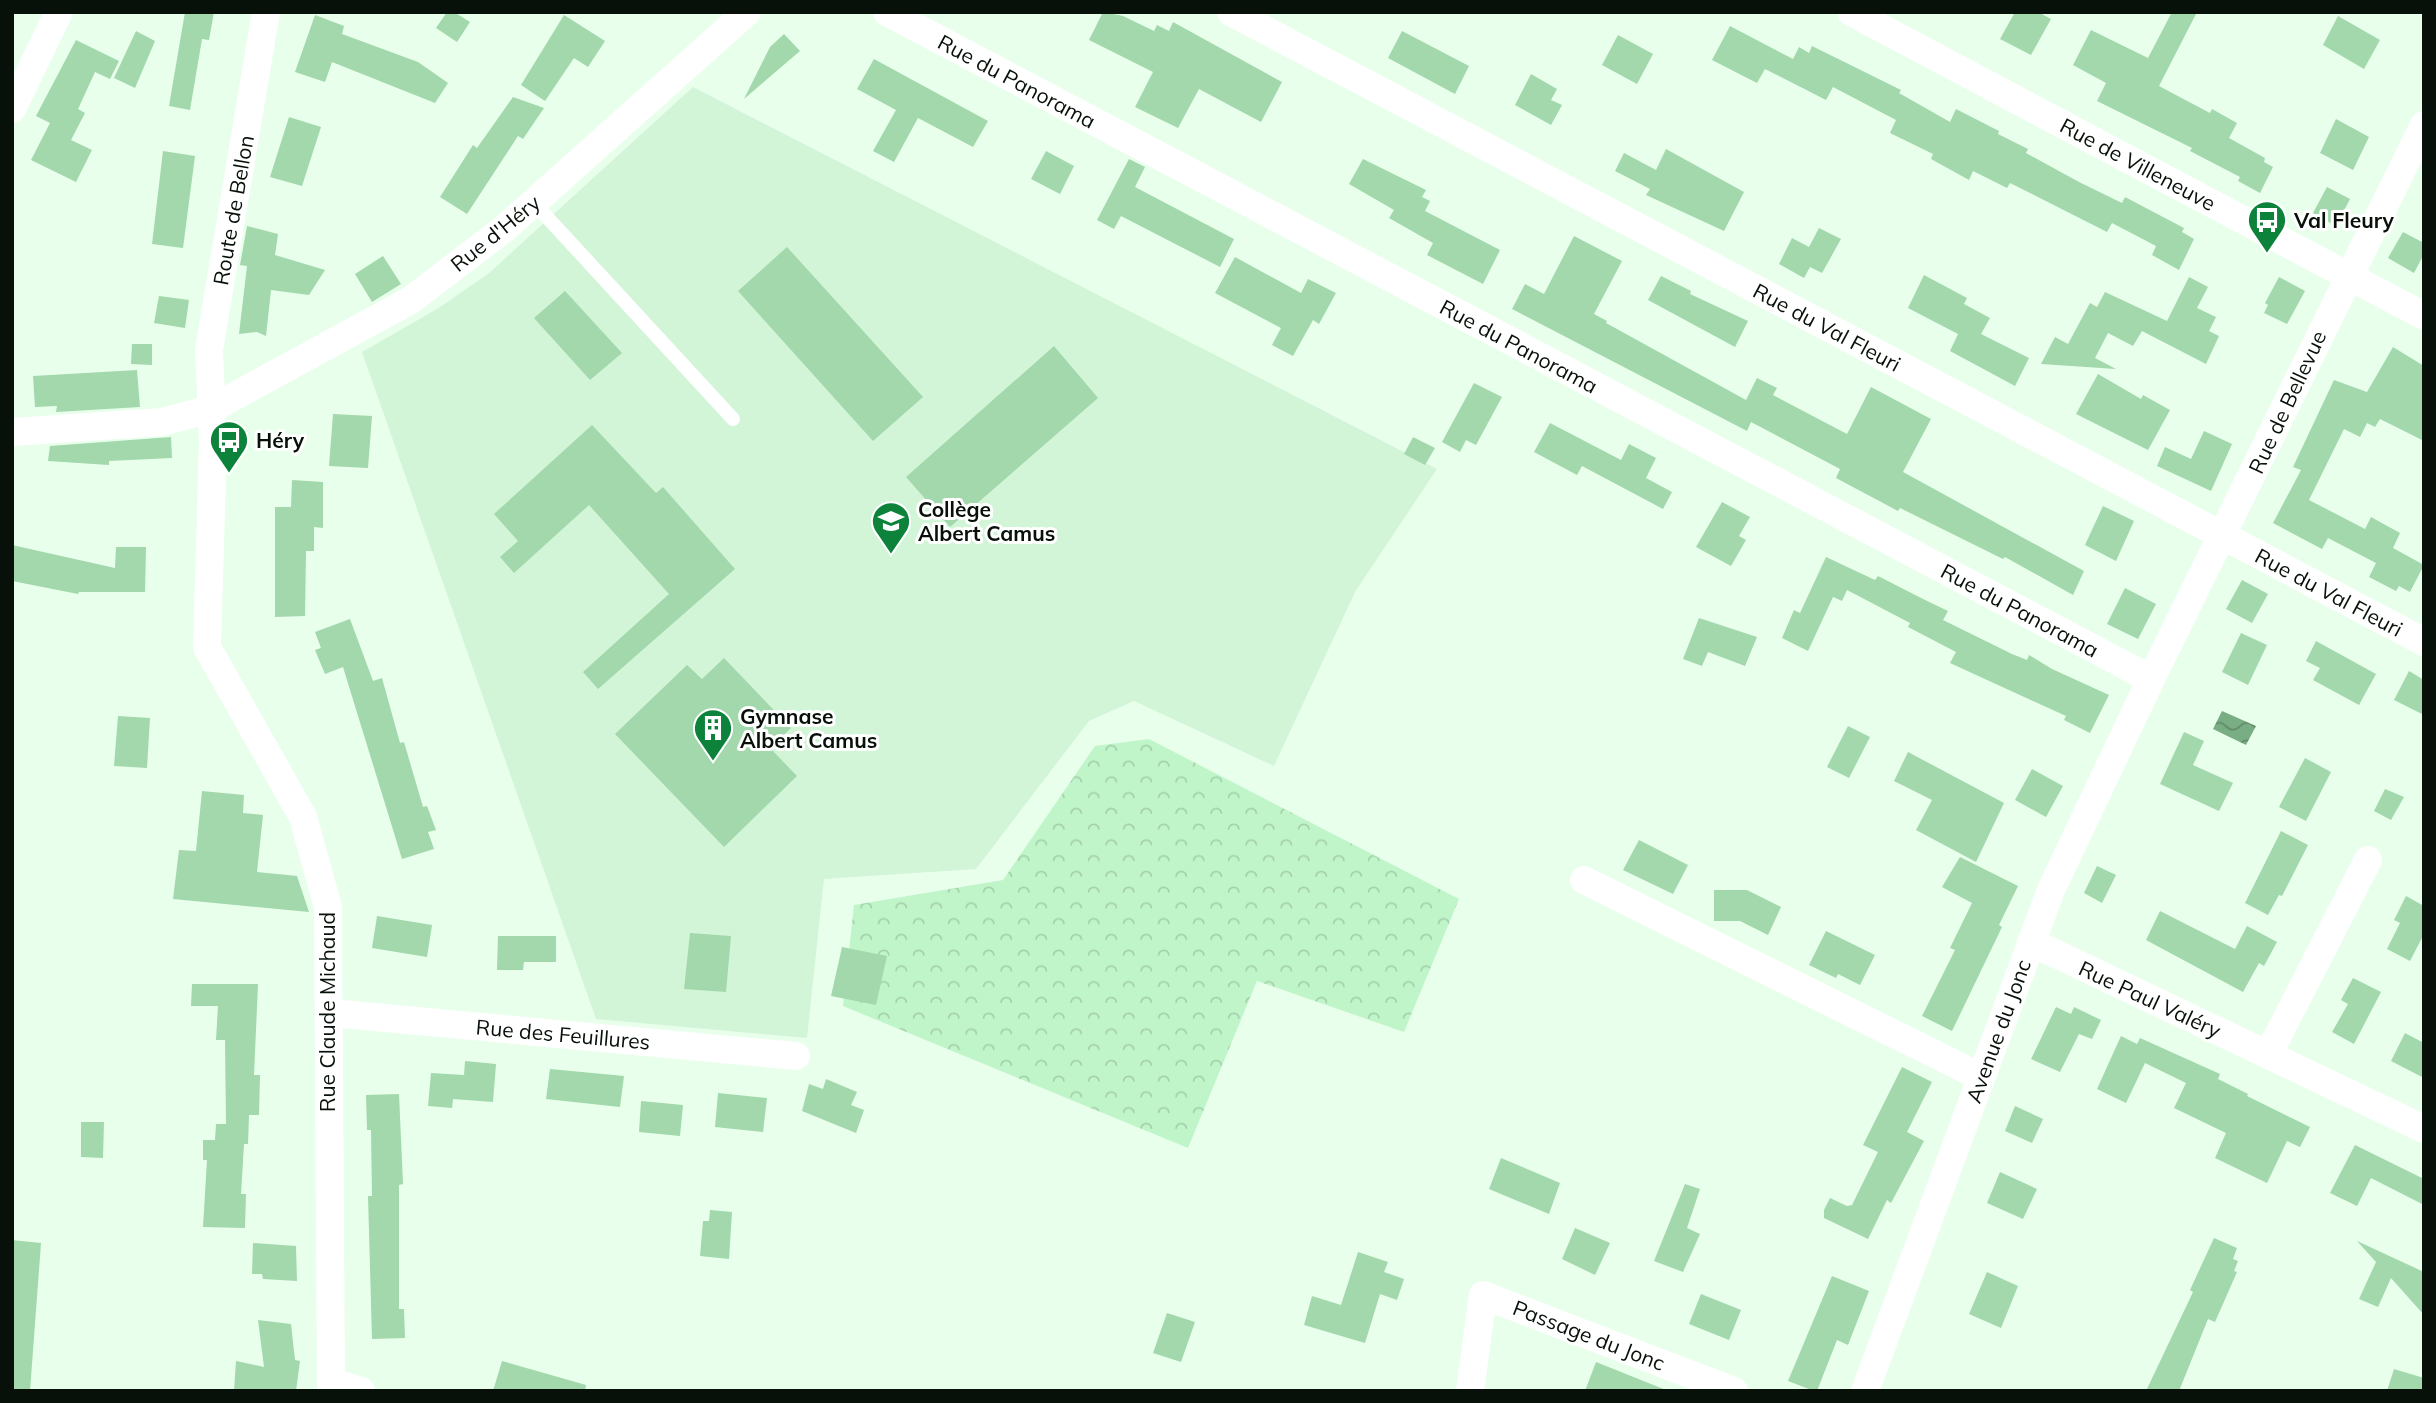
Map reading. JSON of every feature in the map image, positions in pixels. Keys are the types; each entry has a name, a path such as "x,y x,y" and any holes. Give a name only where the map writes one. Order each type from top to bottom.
{"street":[{"path":"12,109 59,12"},
{"name":"Route de Bellon","path":"212,409 209,350 266,12"},
{"name":"Rue d'Héry","path":"12,432 162,422 212,409 411,300 534,202 747,12"},
{"name":"Rue du Panorama","path":"887,12 2151,679"},
{"name":"Rue du Val Fleuri","path":"1231,12 2424,642"},
{"name":"Rue de Villeneuve","path":"1851,12 2424,316"},
{"name":"Rue de Bellevue","path":"2151,679 2224,536 2348,276 2424,125"},
{"name":"Rue Claude Michaud","path":"212,409 207,647 303,817 328,907 331,1013 327,1094 331,1387"},
{"name":"Avenue du Jonc","path":"1866,1391 2062,864 2151,679"},
{"path":"2269,1055 2368,860"},
{"path":"1584,880 1981,1077"},
{"name":"Rue Paul Valéry","path":"2031,942 2424,1129"},
{"name":"Rue des Feuillures","path":"331,1013 796,1056"},
{"name":"Passage du Jonc","path":"1471,1391 1483,1294 1734,1391"},
{"path":"331,1387 361,1391"}],"lane":[{"path":"534,202 733,419"}],"shaded area":[{"path":"693,87 1437,469 1355,592 1274,766 1134,701 1089,721 976,869 824,879 807,1038 596,1019 362,352 437,309 488,274"}],"green space":[{"path":"1149,739 1459,899 1404,1032 1257,981 1188,1148 843,1006 854,905 1003,880 1095,746"}],"water":[{"path":"2222,711 2256,726 2246,745 2213,729"}],"building":[{"path":"185,12 214,12 209,40 202,39 190,110 169,106"},
{"path":"447,12 454,12 470,22 457,42 436,28"},
{"path":"1103,12 1123,16 1154,31 1157,25 1169,31 1173,22 1282,82 1261,122 1199,89 1178,128 1135,107 1153,72 1089,40"},
{"path":"2015,12 2038,12 2051,19 2031,55 2000,39"},
{"path":"2172,12 2197,12 2159,86 2210,113 2212,109 2237,123 2229,138 2265,158 2264,162 2273,167 2260,193 2238,181 2240,177 2190,151 2192,148 2097,101 2106,83 2073,65 2091,30 2148,58"},
{"path":"315,15 344,26 342,34 418,62 448,83 435,103 332,62 325,82 295,72"},
{"path":"564,15 605,41 588,67 574,58 545,101 521,85"},
{"path":"2338,16 2380,40 2364,69 2323,45"},
{"path":"1730,26 1793,59 1799,47 1809,53 1812,46 1901,90 1899,93 1950,122 1956,109 1999,131 1998,134 2028,149 2026,153 2079,182 2122,203 2125,197 2184,228 2182,232 2194,239 2179,270 2152,255 2156,246 2112,223 2107,232 2010,183 2007,188 1973,171 1969,180 1931,159 1933,154 1890,133 1896,120 1833,87 1826,100 1765,69 1757,83 1712,60"},
{"path":"136,31 155,41 135,88 114,78"},
{"path":"1402,31 1469,66 1455,94 1388,58"},
{"path":"784,34 800,51 744,99 770,47"},
{"path":"1618,35 1653,54 1637,84 1602,65"},
{"path":"76,40 119,61 110,79 95,72 78,109 85,113 71,140 92,150 76,182 31,160 50,123 36,116"},
{"path":"874,59 988,121 973,147 918,118 894,162 873,151 896,110 857,89"},
{"path":"1531,74 1557,89 1551,100 1562,105 1551,125 1515,105"},
{"path":"513,97 544,108 523,139 518,136 467,214 440,197 473,145 477,148"},
{"path":"289,117 321,127 302,186 270,177"},
{"path":"2336,119 2369,137 2353,170 2320,153"},
{"path":"1666,149 1744,192 1724,231 1646,195 1650,189 1615,171 1624,153 1656,170"},
{"path":"163,151 195,156 183,248 152,244"},
{"path":"1046,151 1074,166 1060,194 1031,179"},
{"path":"1129,159 1145,167 1135,187 1234,239 1220,267 1121,216 1114,229 1097,220"},
{"path":"1363,159 1426,190 1422,197 1430,201 1425,211 1500,250 1483,284 1427,255 1433,243 1389,218 1394,210 1349,184"},
{"path":"2327,187 2350,199 2336,226 2313,213"},
{"path":"247,226 278,234 275,255 325,270 309,295 271,290 266,336 257,332 239,334 247,266 240,265"},
{"path":"1819,228 1841,239 1822,273 1810,267 1804,278 1779,264 1792,238 1809,247"},
{"path":"2403,232 2424,243 2424,254 2414,273 2388,258"},
{"path":"1574,236 1622,261 1594,314 1746,400 1757,378 1777,388 1773,395 1847,434 1871,387 1931,419 1903,472 2084,571 2073,595 2005,557 2003,559 1900,508 1898,511 1836,478 1840,469 1751,422 1747,431 1512,309 1525,284 1544,294"},
{"path":"787,247 923,397 873,441 738,291"},
{"path":"383,256 401,284 372,302 355,274"},
{"path":"1235,257 1301,293 1308,279 1336,293 1319,324 1313,320 1293,356 1272,345 1281,328 1215,293"},
{"path":"1924,275 1967,298 1964,304 1990,318 1981,334 2029,358 2015,386 1950,351 1958,334 1908,308"},
{"path":"1661,276 1691,291 1690,294 1748,321 1735,347 1648,300"},
{"path":"2189,277 2208,287 2197,308 2216,317 2209,331 2219,336 2206,364 2142,331 2133,346 2108,333 2095,358 2116,369 2041,364 2055,337 2068,344 2090,303 2097,307 2105,292 2167,321"},
{"path":"2279,277 2305,291 2287,324 2264,313 2268,305 2265,303"},
{"path":"565,291 622,353 590,380 534,318"},
{"path":"159,296 189,300 185,328 154,323"},
{"path":"132,344 152,344 152,365 131,364"},
{"path":"1054,346 1098,398 950,527 906,477"},
{"path":"2393,347 2424,366 2424,441 2380,419 2375,427 2367,423 2360,437 2344,429 2309,500 2365,529 2371,517 2400,533 2393,548 2424,565 2410,592 2399,586 2396,591 2369,577 2376,563 2328,538 2322,549 2273,523 2301,470 2293,467 2334,380 2367,392"},
{"path":"137,370 140,407 56,412 57,406 35,407 33,376"},
{"path":"2098,374 2141,399 2143,395 2170,410 2148,450 2076,414"},
{"path":"1474,383 1502,397 1476,445 1466,440 1460,452 1442,442"},
{"path":"333,414 372,416 368,468 329,466"},
{"path":"1550,423 1621,460 1629,444 1656,458 1646,478 1672,492 1663,509 1582,466 1577,475 1534,452"},
{"path":"592,425 656,493 663,487 735,569 598,689 583,672 669,594 589,505 514,573 500,557 518,541 494,514"},
{"path":"2204,431 2232,444 2211,491 2157,466 2165,447 2191,459"},
{"path":"171,437 172,458 109,461 109,465 48,461 50,446"},
{"path":"1413,437 1435,448 1425,465 1404,454"},
{"path":"292,480 323,482 323,528 314,527 314,551 306,551 305,616 275,617 275,507 291,507"},
{"path":"1722,502 1750,517 1739,536 1746,540 1731,566 1696,547"},
{"path":"2103,506 2134,521 2116,561 2085,545"},
{"path":"12,545 115,568 116,547 146,547 145,592 78,594 12,581"},
{"path":"1826,557 1875,580 1878,576 1948,611 1943,620 2012,654 2027,660 2029,655 2052,669 2109,695 2090,733 2064,720 2066,716 1950,663 1956,652 1908,627 1910,623 1847,590 1842,601 1833,597 1808,651 1782,638 1794,610 1800,613"},
{"path":"2242,580 2268,594 2252,623 2226,609"},
{"path":"2125,588 2156,604 2138,639 2107,624"},
{"path":"1699,618 1757,637 1745,666 1708,652 1702,666 1683,659"},
{"path":"350,619 373,681 382,678 400,743 404,742 423,807 427,806 436,830 428,832 434,849 402,859 343,667 325,674 315,650 321,648 315,632"},
{"path":"2241,633 2267,645 2248,685 2222,672"},
{"path":"2316,641 2376,674 2359,705 2313,680 2320,668 2306,661"},
{"name":"Gymnase Albert Camus","path":"724,658 791,728 770,748 797,776 724,847 615,734 687,665 702,679"},
{"path":"2409,671 2424,680 2424,715 2394,700"},
{"path":"118,716 150,718 147,768 114,766"},
{"path":"1848,726 1870,737 1849,778 1827,767"},
{"path":"2184,732 2204,741 2193,765 2233,783 2219,811 2160,784"},
{"path":"1908,752 2004,803 1976,862 1916,830 1932,800 1894,781"},
{"path":"2305,758 2331,772 2306,821 2279,807"},
{"path":"2032,769 2063,786 2046,817 2015,800"},
{"path":"2385,789 2404,797 2391,820 2374,811"},
{"path":"202,791 244,795 243,813 263,815 257,872 297,876 309,912 173,899 179,850 196,851"},
{"path":"2281,831 2308,845 2282,896 2279,895 2268,915 2245,903"},
{"path":"1639,840 1688,865 1673,894 1623,870"},
{"path":"1960,857 2018,886 1999,925 2002,927 1952,1031 1922,1016 1955,950 1950,948 1972,903 1942,887"},
{"path":"2097,866 2116,875 2102,903 2084,893"},
{"path":"1714,890 1747,890 1781,907 1768,935 1740,921 1714,921"},
{"path":"2406,896 2424,906 2424,934 2410,961 2387,949 2400,923 2394,920"},
{"path":"2160,911 2235,949 2247,926 2277,942 2264,966 2259,963 2243,992 2146,940"},
{"path":"377,916 432,925 427,957 372,948"},
{"path":"1826,931 1875,955 1860,985 1838,974 1836,978 1809,965"},
{"path":"690,933 731,936 726,992 684,989"},
{"path":"498,936 556,936 556,962 524,962 523,970 497,970"},
{"path":"842,947 887,956 876,1005 831,996"},
{"path":"2353,978 2381,992 2354,1044 2332,1032 2348,1004 2341,1000"},
{"path":"192,984 258,984 254,1075 260,1075 259,1115 249,1115 248,1144 244,1144 241,1194 246,1194 245,1228 203,1227 207,1160 203,1160 203,1140 215,1140 216,1124 226,1124 225,1040 216,1040 218,1006 191,1006"},
{"path":"2056,1007 2071,1014 2074,1007 2101,1020 2092,1039 2079,1034 2060,1072 2031,1059"},
{"path":"2405,1033 2424,1043 2424,1078 2391,1061"},
{"path":"2121,1036 2137,1044 2140,1038 2220,1074 2218,1079 2310,1127 2300,1147 2287,1141 2267,1183 2215,1158 2226,1133 2174,1108 2186,1083 2145,1063 2126,1103 2097,1089"},
{"path":"465,1061 496,1064 493,1102 453,1099 452,1108 428,1106 431,1073 464,1075"},
{"path":"1902,1067 1932,1082 1907,1132 1924,1141 1891,1203 1887,1200 1868,1239 1824,1218 1824,1210 1830,1198 1847,1206 1852,1205 1878,1152 1863,1145"},
{"path":"550,1069 624,1076 620,1107 546,1099"},
{"path":"826,1079 857,1092 851,1105 864,1110 856,1133 802,1111 809,1084 823,1089"},
{"path":"718,1093 767,1098 763,1132 715,1127"},
{"path":"399,1094 403,1184 399,1185 399,1309 404,1309 405,1338 372,1339 368,1196 372,1196 371,1130 367,1130 366,1095"},
{"path":"641,1101 683,1105 680,1136 639,1132"},
{"path":"2015,1106 2043,1119 2032,1143 2005,1131"},
{"path":"81,1122 104,1122 103,1158 81,1157"},
{"path":"2355,1145 2424,1179 2424,1205 2371,1178 2357,1206 2330,1193"},
{"path":"1501,1158 1560,1183 1549,1214 1489,1189"},
{"path":"2000,1172 2037,1189 2023,1219 1987,1203"},
{"path":"1685,1184 1700,1189 1687,1228 1700,1234 1683,1272 1654,1261"},
{"path":"710,1210 732,1212 729,1259 700,1256 703,1221 709,1221"},
{"path":"1575,1228 1610,1243 1595,1275 1562,1259"},
{"path":"2214,1238 2237,1248 2233,1259 2238,1261 2234,1271 2237,1272 2215,1322 2208,1319 2179,1391 2146,1391 2193,1292 2190,1290"},
{"path":"12,1240 41,1243 30,1391 12,1391"},
{"path":"2357,1241 2424,1272 2424,1315 2391,1278 2378,1307 2359,1299 2376,1262"},
{"path":"253,1243 296,1246 297,1281 263,1279 262,1274 252,1274"},
{"path":"1358,1252 1388,1262 1384,1272 1404,1279 1397,1300 1380,1294 1365,1343 1304,1325 1312,1296 1341,1305"},
{"path":"1987,1272 2018,1286 2001,1328 1969,1314"},
{"path":"1832,1276 1869,1291 1848,1345 1837,1340 1817,1391 1814,1391 1788,1381"},
{"path":"1701,1294 1741,1310 1729,1340 1689,1324"},
{"path":"1167,1313 1195,1322 1181,1362 1153,1353"},
{"path":"258,1320 291,1324 295,1360 300,1361 296,1391 234,1391 236,1361 264,1367"},
{"path":"502,1361 586,1385 585,1391 493,1391"},
{"path":"1596,1362 1666,1390 1666,1391 1585,1391"},
{"path":"2394,1369 2424,1378 2424,1391 2387,1391"}],"place":[{"name":"Val Fleury","path":"2267,254"},
{"name":"Héry","path":"229,474"},
{"name":"Collège Albert Camus","path":"891,555"},
{"name":"Gymnase Albert Camus","path":"713,762"}]}
